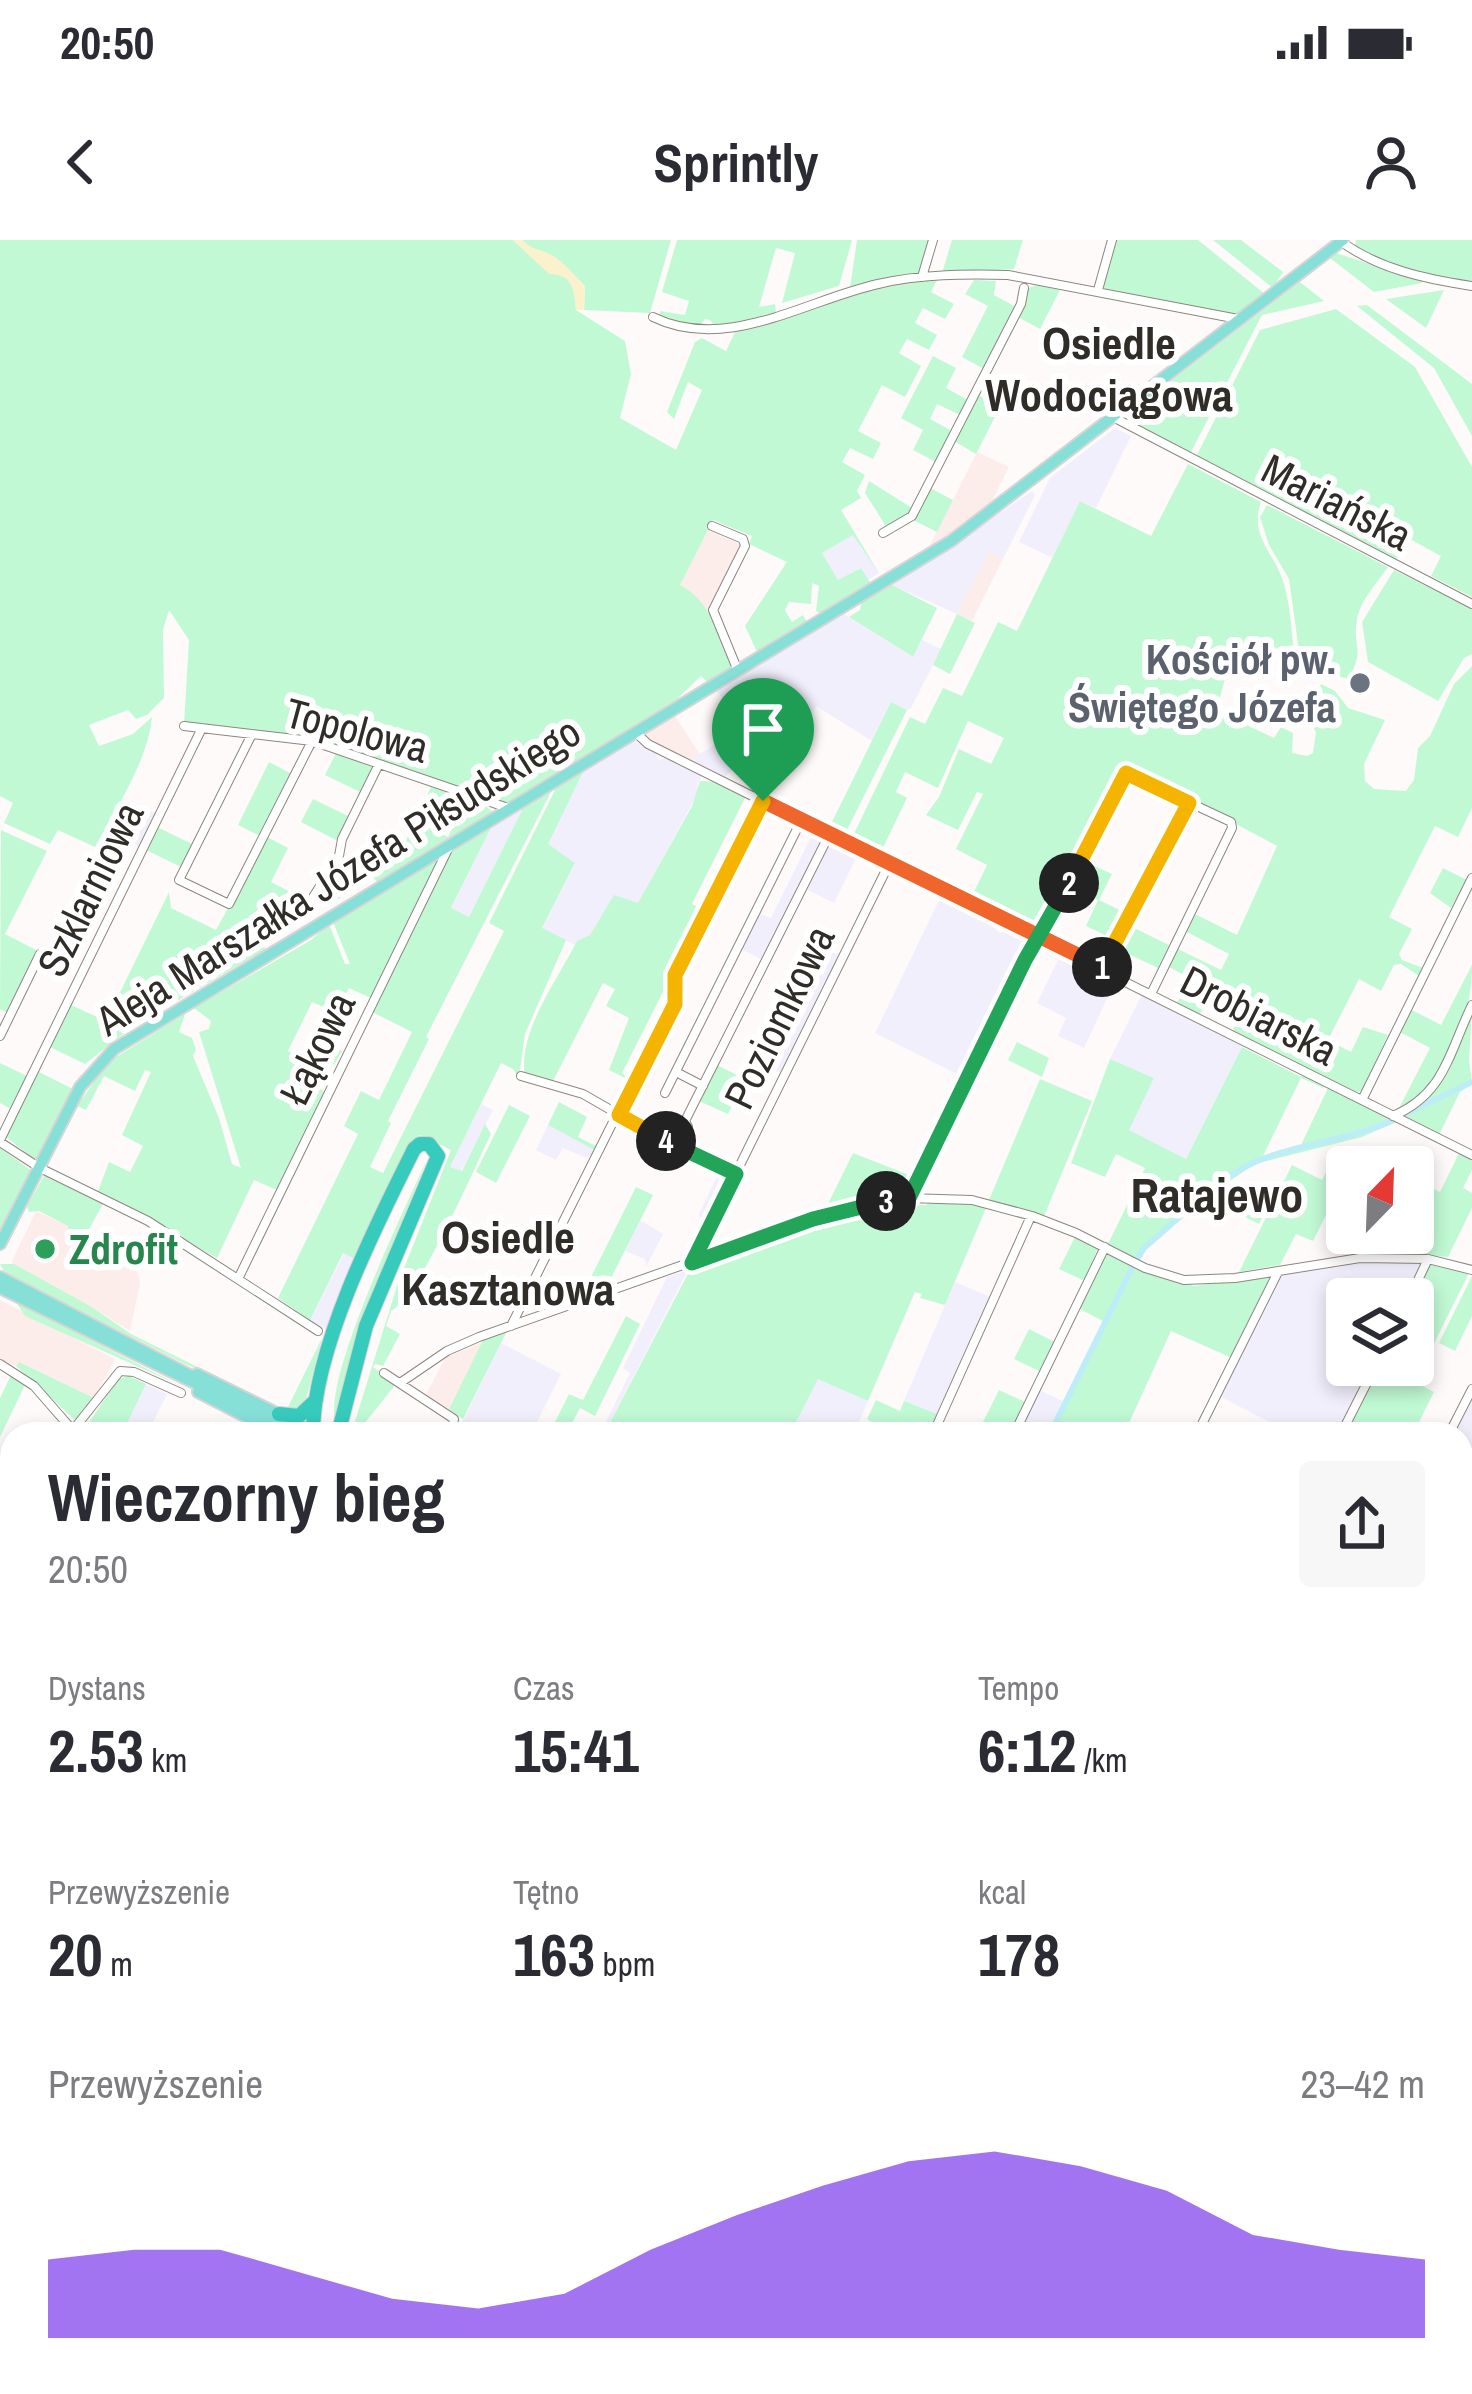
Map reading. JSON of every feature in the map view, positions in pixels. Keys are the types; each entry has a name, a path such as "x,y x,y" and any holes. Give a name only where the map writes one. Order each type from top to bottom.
{"highway":[{"path":"310,1422 356,1275 411,1155 416,1146 426,1143 438,1156 366,1326 341,1422"},
{"path":"279,1414 299,1416 316,1400"}],"main road":[{"name":"Aleja Marszałka Józefa Piłsudskiego","path":"0,1244 80,1087 113,1049 964,532 1341,241"},
{"name":"Aleja Marszałka Józefa Piłsudskiego","path":"0,1254 18,1212"},
{"path":"0,1277 174,1370 258,1422"},
{"path":"0,1288 283,1422"},
{"path":"174,1370 291,1422"}],"street":[{"path":"922,277 933,240"},
{"path":"1098,291 1112,240"},
{"path":"1341,241 1374,261 1432,280 1472,286"},
{"path":"653,317 679,327 727,330 879,283 1008,275 1240,319"},
{"path":"884,533 912,516 1021,304 1024,288"},
{"name":"Mariańska","path":"1113,417 1472,604"},
{"path":"712,526 742,539 745,547 713,610 738,670"},
{"name":"Topolowa","path":"184,726 312,741 510,808"},
{"name":"Szklarniowa","path":"0,1141 202,728"},
{"name":"Drobiarska","path":"635,732 648,744 1472,1155"},
{"path":"252,734 179,880 230,904 312,741"},
{"path":"310,902 337,861 342,839 379,764"},
{"path":"909,1198 1126,773 1231,822 1232,828 1150,994"},
{"path":"510,1327 675,1004 675,975 763,801"},
{"path":"1101,969 1189,803"},
{"path":"664,1093 801,820"},
{"path":"678,1147 688,1127 685,1121 830,833"},
{"name":"Łąkowa","path":"238,1279 451,844"},
{"name":"Poziomkowa","path":"692,1263 890,862"},
{"path":"1362,1100 1472,878"},
{"path":"0,1036 40,954"},
{"path":"1393,1116 1420,1102 1443,1073 1472,1005"},
{"path":"676,1072 704,1086"},
{"path":"521,1076 566,1087 736,1174"},
{"path":"0,1141 40,1168 148,1221 319,1331"},
{"path":"400,1383 447,1352 510,1327 813,1219 909,1198 983,1202 1031,1216 1145,1268 1184,1280 1360,1258 1428,1259 1472,1270"},
{"path":"939,1422 1031,1216"},
{"path":"1020,1422 1105,1247"},
{"path":"1418,1278 1428,1259"},
{"path":"1203,1422 1278,1271"},
{"path":"0,1364 34,1386 65,1422"},
{"path":"82,1422 120,1371 140,1374 181,1394"},
{"path":"384,1373 454,1422"},
{"path":"1348,1422 1366,1386"},
{"path":"1455,1422 1472,1389"}],"shaded area":[{"path":"1115,428 1131,436 1096,508 1080,501 1053,558 1019,542 1050,478"},
{"path":"977,452 1009,467 989,507 928,549"},
{"path":"1032,491 1035,495 1003,559 989,552 957,614 892,585"},
{"path":"707,530 742,549 707,613 711,620 655,635"},
{"path":"853,534 879,573 868,580 860,568 838,581 822,553"},
{"path":"989,552 1003,559 972,621 957,614"},
{"path":"844,614 912,657 922,640 941,649 911,708 891,702 872,741 816,706 786,763 759,733 746,740 744,758 725,777 689,760 742,729 717,691"},
{"path":"675,716 700,754 689,760 645,733"},
{"path":"633,740 657,753 658,760 667,758 703,775 697,785 701,787 638,904 614,896 590,935 575,945 542,929 575,864 547,844 584,770"},
{"path":"120,797 156,814 140,847 104,830"},
{"path":"523,808 469,917 451,909 492,826"},
{"path":"814,831 823,839 763,960 739,948 757,912 771,918"},
{"path":"832,840 858,854 834,903 806,889"},
{"path":"943,892 994,919 1001,933 1008,927 1033,938 965,1078 875,1033"},
{"path":"814,942 839,955 784,1074 755,1059"},
{"path":"1062,952 1116,979 1084,1048 1058,1036 1066,1018 1037,1003"},
{"path":"1142,994 1244,1043 1186,1159 1128,1130 1154,1078 1110,1059"},
{"path":"481,1104 493,1110 461,1171 450,1167"},
{"path":"548,1125 596,1151 587,1158 563,1148 556,1160 536,1150"},
{"path":"720,1170 730,1180 709,1222 698,1216"},
{"path":"36,1211 69,1226 69,1235 138,1273 130,1331 13,1266"},
{"path":"640,1220 663,1234 646,1267 645,1259 625,1251"},
{"path":"344,1253 359,1260 327,1330 310,1320"},
{"path":"1422,1263 1415,1278 1326,1278 1326,1386 1363,1386 1345,1422 1270,1422 1219,1396 1278,1277 1327,1265"},
{"path":"688,1270 610,1422 606,1422 630,1373 623,1368 667,1277"},
{"path":"955,1282 993,1298 940,1415 904,1401"},
{"path":"0,1300 115,1359 94,1398 19,1362 16,1366 0,1359"},
{"path":"483,1342 449,1409 426,1395 445,1358"},
{"path":"501,1343 561,1374 537,1422 462,1422"},
{"path":"818,1378 868,1401 859,1422 796,1422"},
{"path":"146,1384 167,1394 153,1422 128,1422"},
{"path":"1037,1389 1063,1401 1053,1422 1021,1422"},
{"path":"1472,1396 1472,1422 1458,1422"}],"green space":[{"path":"0,240 513,240 549,273 567,279 576,310 625,341 631,374 620,418 676,450 702,390 688,382 674,419 667,412 695,342 702,338 726,351 736,330 877,286 938,278 931,292 954,304 945,319 923,308 915,323 937,335 929,350 907,339 899,353 921,366 905,397 882,385 858,431 881,443 873,459 850,448 842,462 865,475 857,491 861,498 841,510 879,573 853,535 822,553 838,580 861,568 871,584 821,614 816,611 819,586 812,583 811,604 789,602 785,610 792,622 803,615 807,622 757,652 745,626 787,562 749,544 752,536 713,520 680,585 706,609 733,667 707,682 701,676 677,699 507,804 315,739 184,724 189,640 169,610 163,630 164,698 136,719 128,710 89,725 99,746 133,734 152,717 130,784 95,847 58,830 50,844 4,823 13,803 0,796"},
{"path":"522,240 671,240 650,313 584,310 585,286 553,256 531,249"},
{"path":"677,240 852,240 839,286 782,303 795,253 776,248 759,307 775,304 776,312 716,328 705,319 699,327 660,317 660,311 685,315 689,301 662,292"},
{"path":"857,240 930,240 920,275 850,288"},
{"path":"952,240 1023,240 1014,269 942,273"},
{"path":"1116,240 1198,240 1265,294 1237,316 1102,290"},
{"path":"1213,240 1241,240 1283,272 1273,288"},
{"path":"1356,240 1472,240 1472,281 1396,266 1355,246"},
{"path":"1336,253 1422,283 1374,292 1330,258"},
{"path":"974,280 996,281 994,295 1016,307 984,369 962,357 988,306 965,294"},
{"path":"1300,282 1324,301 1262,315 1190,454 1127,420 1128,414"},
{"path":"1028,288 1060,290 1040,329 1018,317"},
{"path":"1444,290 1426,328 1386,299"},
{"path":"1367,305 1472,384 1472,436 1434,368 1357,306"},
{"path":"1336,309 1415,367 1472,467 1472,597 1431,576 1441,556 1408,538 1397,559 1196,457 1260,330"},
{"path":"933,356 956,368 946,388 968,400 960,415 937,404 930,419 952,431 936,462 913,450 923,430 901,418"},
{"path":"978,395 1000,407 976,454 954,441"},
{"path":"1188,464 1261,502 1258,525 1284,584 1295,663 1257,653 1228,668 1220,697 1206,697 1204,705 1274,738 1281,727 1293,733 1292,753 1307,756 1313,753 1316,732 1306,715 1321,684 1335,691 1348,708 1385,720 1364,764 1365,781 1374,789 1406,791 1414,780 1418,748 1430,736 1454,684 1472,666 1472,808 1458,837 1435,826 1389,917 1412,929 1399,954 1402,960 1423,968 1419,976 1401,964 1394,965 1381,991 1359,979 1328,1040 1351,1052 1363,1027 1388,1035 1362,1091 1232,1032 1240,1012 1210,997 1199,1016 1176,1005 1190,978 1167,966 1176,948 1221,970 1229,954 1185,931 1193,913 1237,935 1277,846 1234,819 1126,770 1041,933 971,898 987,865 956,849 983,794 977,792 958,830 926,815 959,749 991,764 1004,738 968,721 938,788 905,772 896,792 907,798 880,854 851,840 910,717 925,724 943,688 962,696 998,622 1017,631 1080,501 1151,536"},
{"path":"869,481 912,508 909,515 887,528 865,493"},
{"path":"930,488 953,500 937,532 913,520"},
{"path":"1267,505 1388,567 1358,613 1357,655 1348,679 1331,674 1328,679 1301,665 1289,579 1269,545 1260,517"},
{"path":"1394,570 1472,609 1472,654 1464,658 1438,701 1368,662 1362,622"},
{"path":"892,585 937,608 913,657 849,617 860,610 861,603"},
{"path":"957,614 975,623 950,674 933,665"},
{"path":"891,702 907,710 846,832 831,824"},
{"path":"336,753 374,768 362,793 325,775"},
{"path":"269,762 292,774 260,836 238,825"},
{"path":"584,770 548,844 575,863 542,928 566,940 525,1034 519,1078 501,1063 450,1167 462,1171 485,1124 491,1134 416,1282 391,1311 386,1326 400,1334 383,1366 373,1367 396,1384 366,1422 355,1422 397,1286 451,1150 420,1135 415,1142 310,1401 330,1333 327,1330 358,1260 343,1253 310,1320 278,1298 358,1134 344,1126 361,1091 379,1100 412,1032 370,1011 449,852 492,826 451,908 469,917 523,808 553,788 388,1121 370,1167 383,1173 504,931 489,923 557,786"},
{"path":"700,781 719,782 746,796 692,904 704,911 622,1073 633,1082 609,1070 629,1018 606,1006 615,989 603,983 552,1083 525,1076 533,1024 577,941 590,935 614,895 638,903 692,806"},
{"path":"431,787 454,795 438,832 448,837 466,799 493,812 377,882 373,877 377,867 384,870 395,864"},
{"path":"313,799 350,817 338,841 301,822"},
{"path":"157,827 192,844 181,867 146,850"},
{"path":"1,830 47,851 5,934 38,951 8,1013 0,1009"},
{"path":"267,837 288,848 271,882 308,901 293,925 258,908 233,958 261,944 266,949 131,1028 85,1064 50,1047 71,1005 106,1021 169,892 171,908 216,930"},
{"path":"341,857 370,872 364,884 335,901 345,881 329,872"},
{"path":"438,859 373,999 349,988 337,1013 312,1002 288,1051 312,1063 322,1042 342,1051 334,1065 325,1062 317,1080 308,1073 304,1080 327,1093 279,1191 254,1180 217,1258 98,1191 109,1162 130,1172 143,1146 122,1135 151,1072 145,1070 135,1091 104,1076 86,1110 77,1106 108,1062 185,1014 179,1032 192,1038 193,1056 232,1164 241,1168 199,1032 209,1029 211,1021 194,1008 311,940 329,924 345,964 350,964 333,922"},
{"path":"1084,861 1112,874 1099,900 1126,913 1113,939 1086,926 1098,900 1070,887"},
{"path":"1443,868 1467,880 1451,908 1430,893"},
{"path":"1128,925 1169,945 1158,968 1116,948"},
{"path":"1472,965 1467,1007 1453,1049 1429,1085 1397,1112 1430,1048 1398,1031 1410,1009 1441,1025"},
{"path":"1472,1009 1472,1084 1460,1092 1438,1137 1398,1116 1422,1104"},
{"path":"1017,1042 1049,1058 1042,1077 1008,1060"},
{"path":"1242,1047 1301,1077 1304,1073 1326,1084 1324,1088 1301,1078 1263,1156 1300,1147 1329,1086 1398,1121 1362,1137 1255,1164 1218,1189 1136,1262 1107,1246 1145,1168 1116,1154 1105,1177 1071,1163 1110,1059 1154,1078 1129,1130 1186,1159"},
{"path":"0,1063 27,1076 11,1109 0,1103"},
{"path":"717,1065 745,1079 728,1114 699,1101"},
{"path":"37,1071 73,1089 34,1159 6,1137"},
{"path":"1040,1079 1092,1101 1044,1216 989,1200"},
{"path":"559,1102 587,1117 578,1137 598,1147 596,1151 548,1125"},
{"path":"509,1105 530,1116 496,1183 476,1172"},
{"path":"0,1148 32,1171 0,1234"},
{"path":"1460,1151 1472,1157 1472,1170 1463,1188 1472,1193 1472,1208 1448,1257 1414,1254 1434,1254 1434,1189 1440,1192"},
{"path":"853,1153 914,1177 906,1195 824,1212"},
{"path":"429,1155 364,1315 335,1421 335,1398 354,1330"},
{"path":"1292,1165 1322,1180 1326,1172 1326,1215 1313,1241 1296,1234 1280,1265 1239,1272"},
{"path":"45,1174 104,1202 87,1233 87,1244 69,1235 68,1226 39,1211 29,1212 27,1206"},
{"path":"1249,1182 1274,1195 1259,1224 1235,1212"},
{"path":"636,1187 653,1195 608,1284 610,1289 580,1299"},
{"path":"904,1201 903,1205 927,1205 928,1201 987,1206 945,1305 915,1292 868,1401 818,1379 796,1422 610,1422 692,1266 822,1220"},
{"path":"1076,1235 1098,1247 1085,1281 1059,1269"},
{"path":"1108,1253 1134,1267 1194,1286 1268,1276 1270,1281 1232,1358 1171,1331 1129,1422 1053,1422 1103,1321 1078,1308"},
{"path":"1434,1262 1470,1271 1434,1344 1434,1278 1422,1278 1427,1265"},
{"path":"0,1264 14,1264 131,1334 232,1384 5,1273"},
{"path":"1472,1276 1472,1316 1455,1351 1439,1343"},
{"path":"16,1302 177,1384 25,1316"},
{"path":"626,1316 640,1324 595,1416 580,1408 572,1422 555,1422 569,1394 583,1400"},
{"path":"1029,1329 1055,1342 1041,1372 1014,1359"},
{"path":"507,1331 463,1419 449,1409 484,1338"},
{"path":"322,1338 306,1400 296,1410 287,1409"},
{"path":"19,1362 94,1398 74,1419 16,1366"},
{"path":"11,1375 25,1385 7,1422 0,1422 0,1398"},
{"path":"129,1376 146,1384 128,1422 89,1422 118,1379"},
{"path":"1367,1386 1423,1386 1434,1392 1419,1422 1349,1422"},
{"path":"999,1390 1025,1402 1015,1422 983,1422"},
{"path":"876,1400 900,1411 904,1401 940,1415 937,1422 867,1419"}],"sand":[{"path":"513,240 522,240 565,265 585,286 584,310 576,310 567,280 549,274"}],"waterway":[{"path":"1401,1116 1472,1082"},
{"path":"1136,1261 1144,1248 1198,1200 1242,1169 1394,1120"},
{"path":"1056,1422 1132,1268"}],"place":[{"name":"Kościół pw. Świętego Józefa","path":"1360,683"},
{"name":"Zdrofit","path":"45,1249"}],"district":[{"name":"Osiedle Wodociągowa","path":"1109,368"},
{"name":"Ratajewo","path":"1217,1194"},
{"name":"Osiedle Kasztanowa","path":"508,1262"}],"route":[{"path":"763,801 675,975 675,1004 619,1115 736,1174 692,1263 813,1219 909,1198 1025,960 1037,938 1040,939 1126,773 1189,803 1101,969 1037,938 890,862 763,801"}]}
